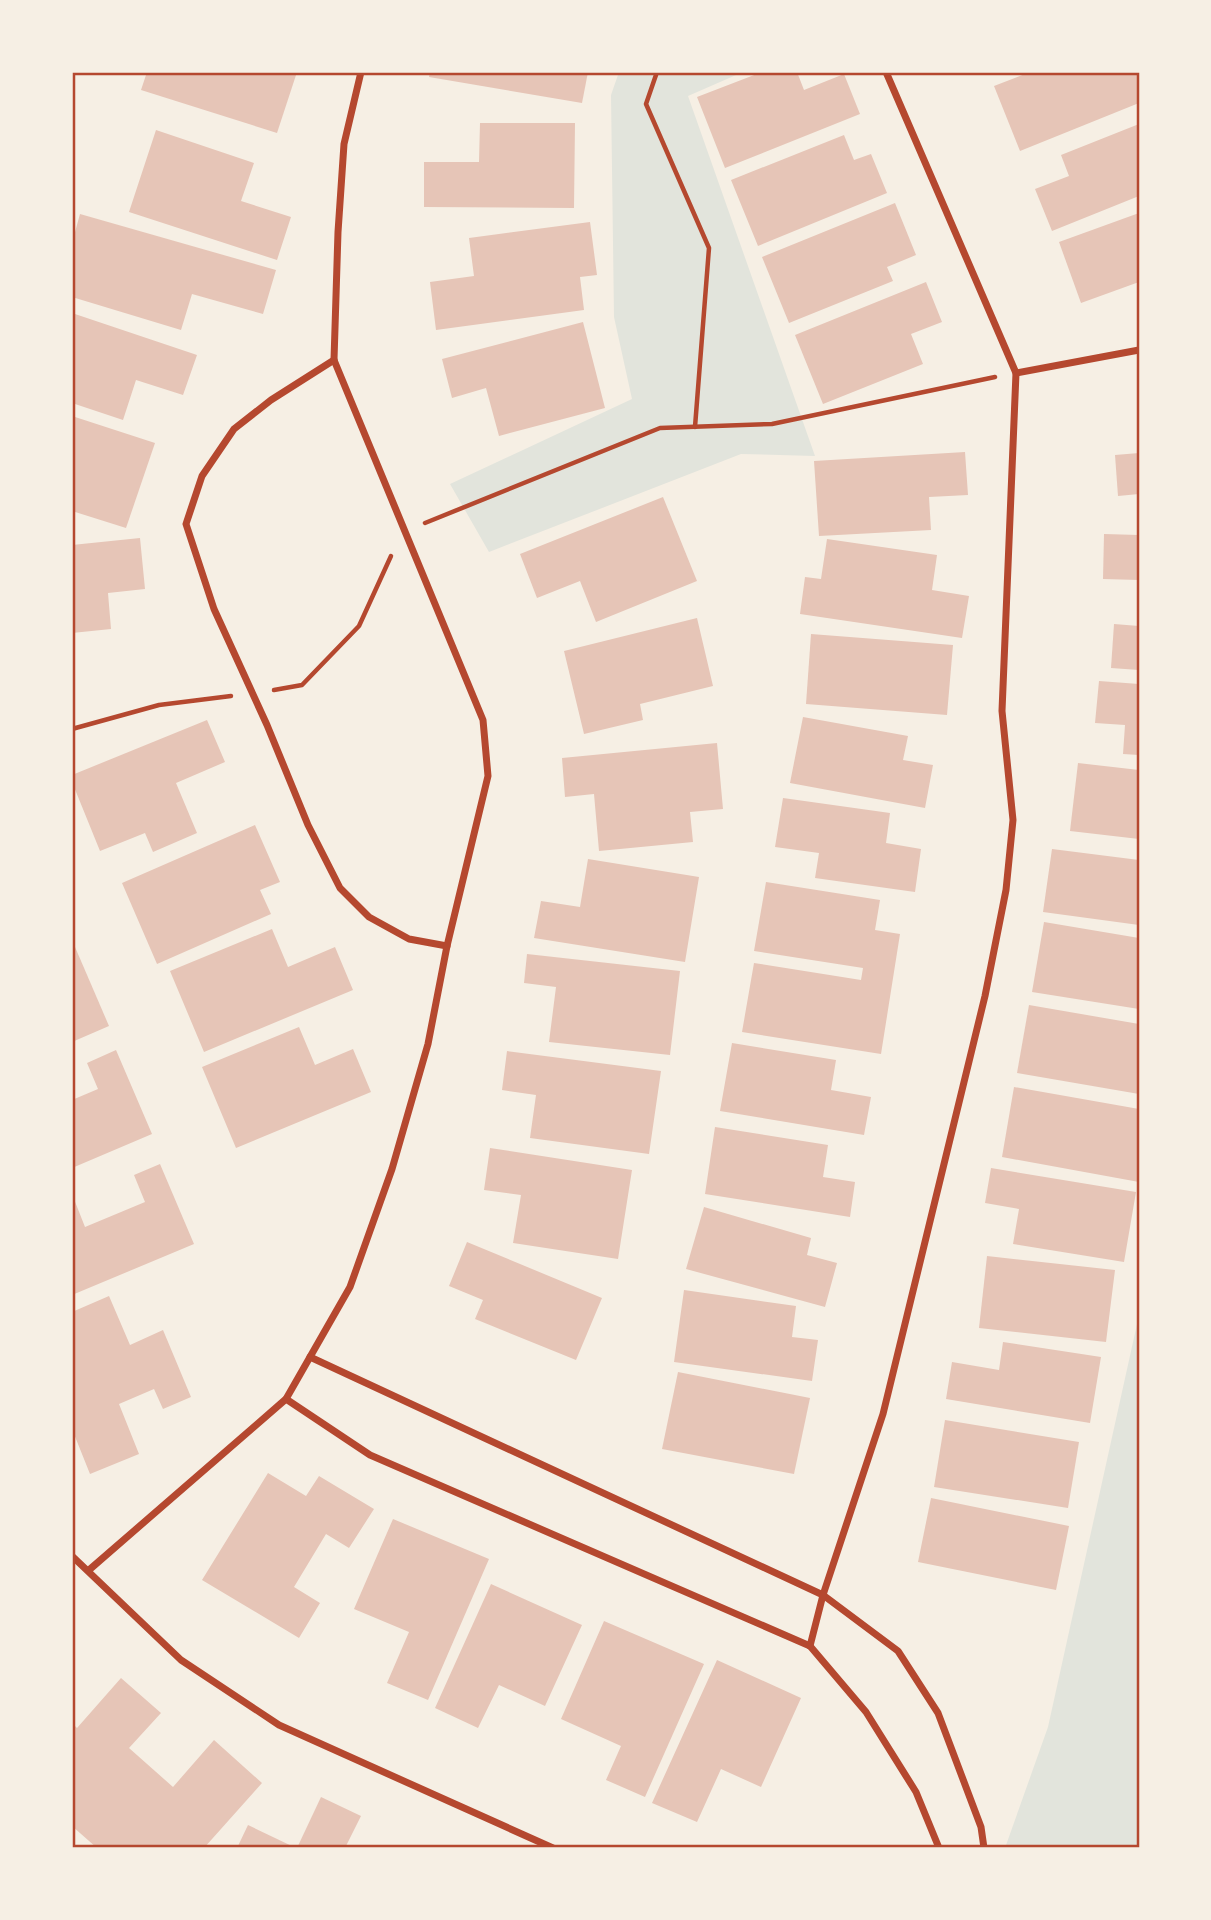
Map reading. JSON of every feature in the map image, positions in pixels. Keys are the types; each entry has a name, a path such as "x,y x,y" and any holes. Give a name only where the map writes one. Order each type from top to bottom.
{"street":[{"path":"89,1570 286,1399 350,1287 392,1169 428,1044 447,947 488,776 483,720 334,360 344,144 361,72"},
{"path":"810,1647 823,1595 883,1414 985,996 1006,890 1013,820 1002,711 1016,373 886,72"},
{"path":"1016,373 1139,350"},
{"path":"334,360 271,400 234,429 202,476 186,524 214,609 253,693 308,825 340,887 369,917 409,939 447,947"},
{"path":"310,1357 823,1595 898,1651 905,1661 938,1713 981,1827 984,1848"},
{"path":"286,1399 370,1455 810,1647 866,1712 916,1792 939,1848"},
{"path":"72,1556 181,1660 279,1725 553,1848"}],"path":[{"path":"657,72 646,104 709,248 695,427"},
{"path":"72,729 159,705 302,685 359,626 382,573 405,531 660,428 772,424 1016,373"}],"shaded area":[{"path":"619,72 743,72 688,96 815,456 741,454 489,552 450,484 632,399 614,317 611,95"},
{"path":"1139,1315 1139,1848 1005,1848 1048,1727"}],"building":[{"path":"147,72 297,72 277,133 141,90"},
{"path":"430,72 588,72 582,103 429,77"},
{"path":"762,72 797,72 804,90 844,74 860,114 725,168 697,97"},
{"path":"1030,72 1139,72 1139,103 1020,151 994,86"},
{"path":"480,123 575,123 574,208 424,207 424,162 479,162"},
{"path":"1139,124 1139,196 1052,231 1035,189 1069,176 1061,155"},
{"path":"156,130 254,163 241,201 291,217 277,260 129,212"},
{"path":"844,135 854,160 871,154 887,193 758,246 731,180"},
{"path":"895,203 916,255 887,267 893,281 789,323 762,257"},
{"path":"1139,213 1139,282 1081,303 1059,242"},
{"path":"80,214 276,270 263,314 192,294 181,330 72,297 72,243"},
{"path":"590,222 597,275 580,277 584,310 436,330 430,282 474,276 469,238"},
{"path":"926,282 942,322 911,334 923,364 823,404 795,335"},
{"path":"72,313 197,355 183,395 136,380 123,420 72,403"},
{"path":"583,322 605,408 499,436 486,388 452,398 442,359"},
{"path":"72,416 155,443 126,528 72,511"},
{"path":"965,452 968,495 929,497 931,530 819,536 814,461"},
{"path":"1139,453 1139,494 1118,496 1115,455"},
{"path":"663,497 697,581 596,622 580,581 537,598 520,554"},
{"path":"1104,534 1139,535 1139,580 1103,579"},
{"path":"140,538 145,589 108,593 111,629 72,633 72,545"},
{"path":"827,539 937,555 932,590 969,596 962,638 800,614 805,577 821,579"},
{"path":"697,618 713,686 640,704 643,720 584,734 564,651"},
{"path":"1114,624 1139,626 1139,670 1111,668"},
{"path":"811,634 953,645 947,715 806,704"},
{"path":"1099,681 1139,684 1139,755 1123,754 1125,725 1095,723"},
{"path":"803,717 908,736 903,760 933,765 925,808 790,783"},
{"path":"207,720 225,762 176,783 197,833 153,852 145,833 100,851 72,782 72,775"},
{"path":"717,743 723,809 690,812 693,842 599,851 594,794 565,797 562,758"},
{"path":"1078,763 1139,770 1139,839 1070,831"},
{"path":"783,798 890,813 886,843 921,849 915,892 815,878 819,853 775,847"},
{"path":"255,825 280,882 260,890 271,914 157,964 122,883"},
{"path":"1052,849 1139,860 1139,925 1043,912"},
{"path":"588,859 699,877 685,962 534,938 541,901 580,907"},
{"path":"766,882 880,900 875,930 900,934 881,1054 742,1032 754,963 861,980 863,968 754,951"},
{"path":"1044,922 1139,938 1139,1009 1032,992"},
{"path":"272,929 288,967 335,947 353,990 204,1052 170,971"},
{"path":"72,940 109,1026 72,1042"},
{"path":"527,954 680,971 670,1055 549,1042 556,987 524,983"},
{"path":"1029,1005 1139,1024 1139,1094 1017,1073"},
{"path":"299,1027 315,1065 353,1049 371,1092 236,1148 202,1067"},
{"path":"732,1043 836,1060 831,1090 871,1097 864,1135 720,1111"},
{"path":"116,1050 152,1134 72,1168 72,1100 98,1089 87,1063"},
{"path":"507,1051 661,1071 649,1154 530,1138 536,1095 502,1090"},
{"path":"1014,1087 1139,1109 1139,1182 1002,1157"},
{"path":"715,1127 828,1145 823,1177 855,1182 850,1217 705,1194"},
{"path":"490,1148 632,1170 618,1259 513,1243 521,1195 484,1190"},
{"path":"160,1164 194,1244 72,1295 72,1194 85,1227 145,1202 134,1175"},
{"path":"991,1168 1136,1192 1124,1262 1013,1244 1019,1209 985,1203"},
{"path":"704,1207 811,1238 807,1255 837,1263 825,1307 686,1269"},
{"path":"467,1242 602,1298 576,1360 475,1319 483,1300 449,1286"},
{"path":"987,1256 1115,1270 1106,1342 979,1328"},
{"path":"684,1290 796,1306 792,1337 818,1340 812,1381 674,1362"},
{"path":"109,1296 130,1345 163,1330 191,1397 163,1409 154,1389 119,1404 139,1454 90,1474 72,1429 72,1312"},
{"path":"1003,1342 1101,1357 1090,1423 946,1399 952,1362 999,1370"},
{"path":"678,1372 810,1398 794,1474 662,1449"},
{"path":"945,1420 1079,1442 1068,1508 934,1487"},
{"path":"268,1473 306,1496 319,1476 374,1509 349,1548 326,1534 294,1587 320,1603 299,1638 202,1580"},
{"path":"931,1498 1069,1526 1056,1590 918,1562"},
{"path":"393,1519 489,1559 428,1700 387,1683 409,1632 354,1609"},
{"path":"491,1584 582,1625 545,1706 499,1685 478,1728 435,1708"},
{"path":"604,1621 704,1664 645,1797 606,1780 621,1746 561,1719"},
{"path":"717,1660 801,1698 761,1787 721,1769 697,1822 652,1803"},
{"path":"121,1678 161,1713 129,1748 173,1787 214,1740 262,1783 204,1848 97,1848 72,1826 72,1723 77,1728"},
{"path":"321,1797 361,1816 345,1848 297,1848"},
{"path":"248,1825 296,1848 237,1848"}]}
